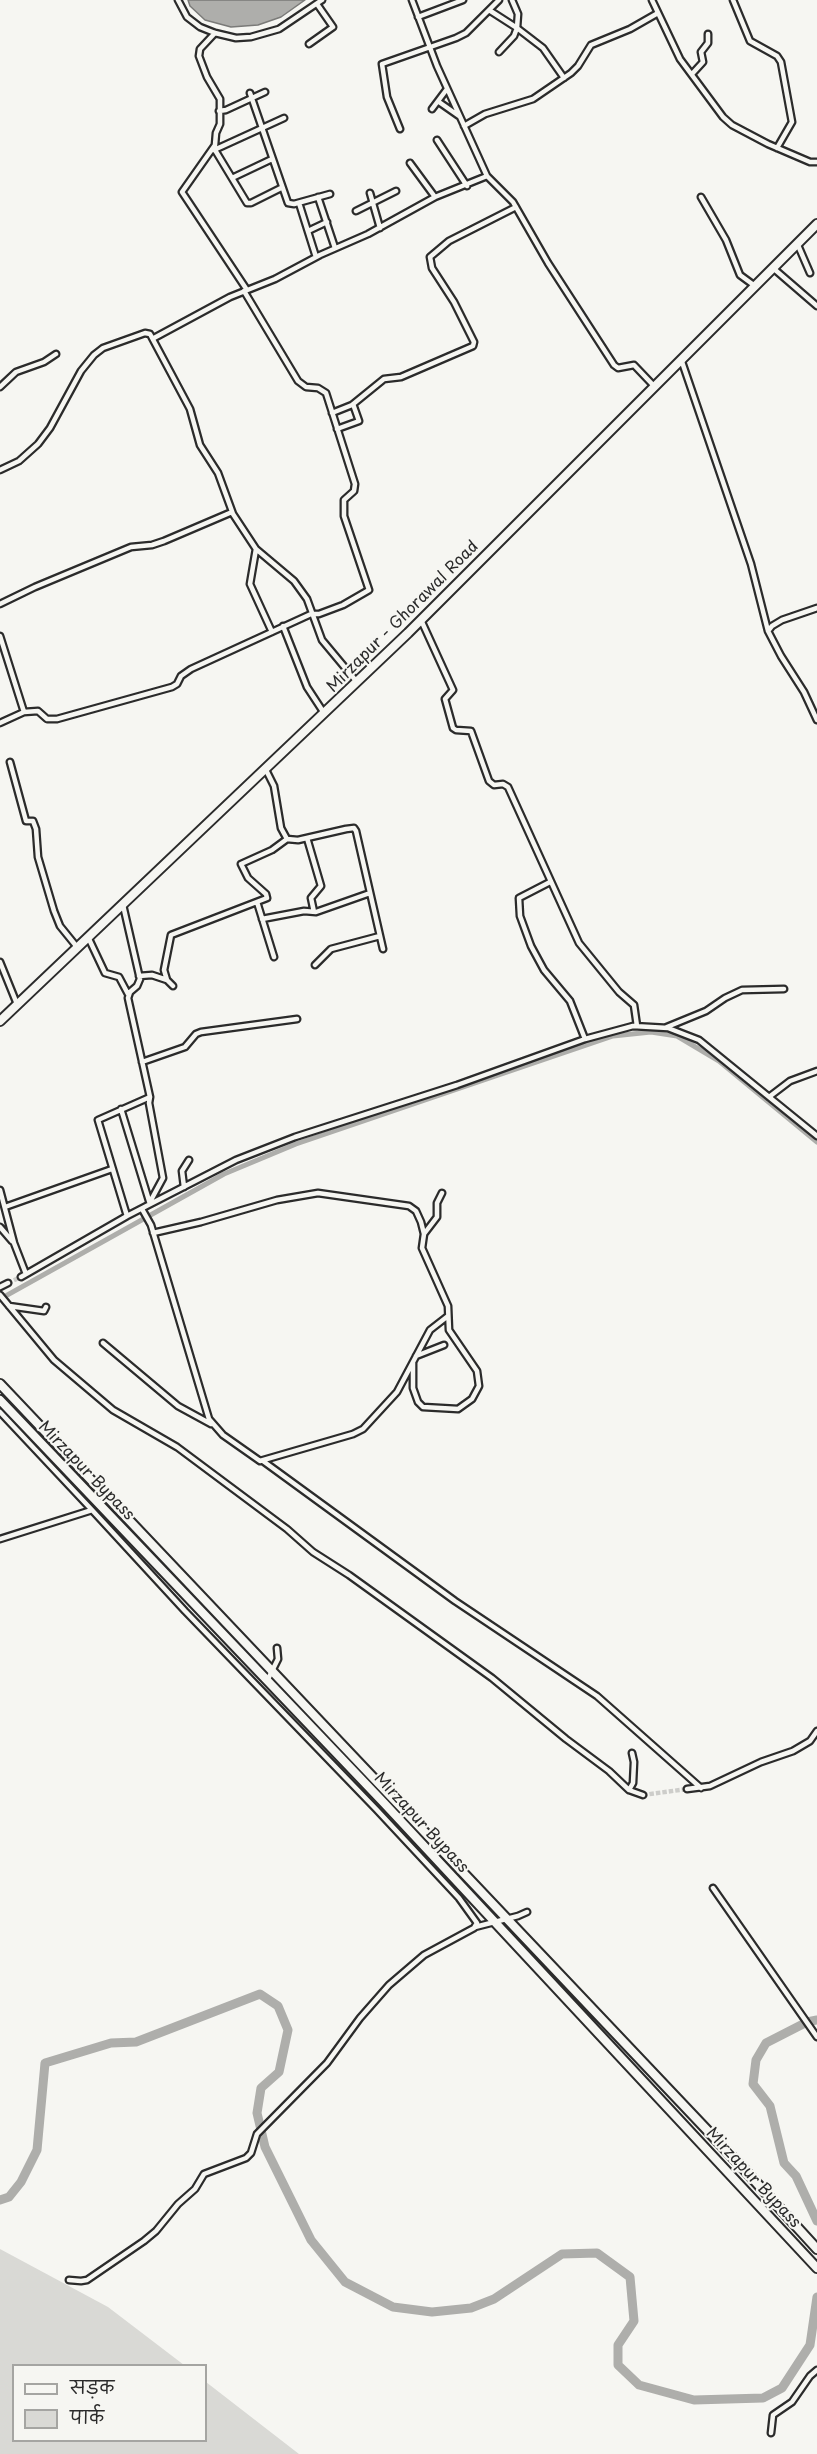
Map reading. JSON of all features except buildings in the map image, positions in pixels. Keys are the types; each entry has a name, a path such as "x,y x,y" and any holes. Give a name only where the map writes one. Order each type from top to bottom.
{"main road":[{"name":"Mirzapur - Ghorawal Road","path":"0,1021 421,620 817,224"},
{"name":"Mirzapur Bypass","path":"0,1384 743,2168 817,2249"},
{"name":"Mirzapur Bypass","path":"0,1400 496,1922 817,2268"}],"street":[{"path":"178,0 187,16 200,27 236,38 270,32 295,20 322,0"},
{"path":"412,0 447,89 487,176 516,207 548,263 614,365 618,368 634,365 654,386"},
{"path":"418,17 463,0"},
{"path":"400,129 387,97 381,66 386,61 430,48 466,33 498,0"},
{"path":"499,52 514,36 517,28 518,14 512,0"},
{"path":"652,0 680,59 723,117 732,125 777,148 810,162 817,162"},
{"path":"733,0 750,40 777,56 781,62 792,122 777,148"},
{"path":"309,44 333,27 317,4"},
{"path":"489,10 543,48 564,78"},
{"path":"464,126 484,114 533,99 578,66 591,45 630,29 658,13"},
{"path":"0,723 24,712 38,711 47,719 57,719 172,687 177,684 185,672 311,614 319,614 343,605 369,590 344,516 344,500 354,491 355,484 324,391 306,387 298,381 246,291 182,192 213,150 220,124 220,99 207,77 199,56 200,49 214,33"},
{"path":"692,74 703,62 701,52 708,43 708,34"},
{"path":"432,109 447,89"},
{"path":"219,111 265,92"},
{"path":"251,96 281,188 288,202 299,203 330,194"},
{"path":"439,102 460,116"},
{"path":"213,150 284,118"},
{"path":"437,140 467,186"},
{"path":"213,150 242,196 249,203 281,188"},
{"path":"232,178 272,159"},
{"path":"410,163 435,197"},
{"path":"153,338 316,257 380,228 435,197 487,176"},
{"path":"356,211 396,191"},
{"path":"370,193 380,228"},
{"path":"318,197 335,248"},
{"path":"701,197 726,240 740,275 755,286"},
{"path":"299,203 316,257"},
{"path":"332,413 353,404 384,379 401,377 473,346 474,342 454,302 432,268 430,257 449,241 516,207"},
{"path":"308,231 327,222"},
{"path":"797,243 810,273"},
{"path":"773,268 817,306"},
{"path":"0,470 19,461 38,444 50,428 81,371 98,350 146,333 153,338 190,409 200,445 218,473 232,512 256,549 294,581 305,595 322,640 357,682"},
{"path":"0,387 16,372 44,362 56,354"},
{"path":"681,359 751,564 768,631 804,692 817,720"},
{"path":"337,429 360,420 353,404"},
{"path":"0,604 35,586 131,547 164,541 232,512"},
{"path":"256,549 250,584 272,632"},
{"path":"768,631 782,620 817,608"},
{"path":"421,620 453,690 445,699 453,728 471,731 489,781 494,785 503,784 508,787 583,950 619,992 634,1005 637,1026"},
{"path":"283,626 307,687 324,714"},
{"path":"0,636 24,712"},
{"path":"10,762 26,821 33,821 36,829 38,857 54,911 60,926 77,947"},
{"path":"266,770 274,786 281,828 287,839"},
{"path":"167,980 164,970 171,934 267,897 248,878 241,864 273,850 287,839 307,838 355,829 383,949"},
{"path":"307,838 321,886 311,898 314,912"},
{"path":"550,882 521,896 518,903 520,916 544,970 570,1001 585,1039"},
{"path":"262,919 304,911 314,912 370,893"},
{"path":"257,902 274,957"},
{"path":"123,905 140,976 139,982 128,994"},
{"path":"315,964 331,949 380,936"},
{"path":"88,937 105,974 119,977 128,994 150,1097 149,1103 163,1178 150,1203"},
{"path":"0,962 18,1005"},
{"path":"140,976 152,975 167,980 173,986"},
{"path":"664,1027 706,1011 742,990 783,989"},
{"path":"142,1062 185,1047 201,1032 297,1019"},
{"path":"0,1190 23,1276 150,1203 236,1160 295,1137 457,1085 585,1039 637,1026 664,1027 699,1040 817,1136"},
{"path":"769,1096 790,1081 817,1071"},
{"path":"127,1216 98,1120 150,1097"},
{"path":"121,1109 150,1203"},
{"path":"184,1187 182,1171 189,1160"},
{"path":"5,1207 112,1168"},
{"path":"153,1233 277,1200 326,1193 347,1199 409,1206 419,1216 424,1234 422,1248 446,1301 449,1330 480,1376 479,1386 472,1399 458,1408 423,1407 418,1402 413,1388 413,1363"},
{"path":"424,1234 437,1218 437,1203 442,1193"},
{"path":"142,1209 151,1225 212,1424"},
{"path":"0,1227 14,1244"},
{"path":"0,1287 8,1283"},
{"path":"0,1295 54,1360 113,1410 169,1442 287,1529 322,1559 349,1575 479,1668 609,1772 628,1790 643,1795"},
{"path":"9,1306 44,1311 46,1307"},
{"path":"263,1461 363,1429 397,1392 430,1330 449,1316"},
{"path":"103,1343 178,1406 212,1424 248,1454 263,1461 455,1601 597,1696 701,1788"},
{"path":"416,1356 444,1345"},
{"path":"0,1412 185,1611 459,1898 477,1920 475,1927"},
{"path":"0,1539 92,1510"},
{"path":"267,1681 278,1659 277,1648"},
{"path":"687,1790 701,1788 793,1751 810,1741 817,1731"},
{"path":"628,1790 633,1783 632,1753"},
{"path":"713,1888 817,2037"},
{"path":"69,2280 87,2280 150,2236 195,2189 204,2174 249,2156 260,2131 327,2063 360,2018 403,1971 436,1947 475,1927 527,1912"},
{"path":"771,2433 773,2415 792,2403 810,2376 817,2370"}],"green space":[{"path":"0,2249 108,2307 183,2364 12,2364 12,2442 207,2442 207,2383 299,2454 0,2454"}],"shaded area":[{"path":"188,0 305,0 281,17 258,25 231,27 205,20 190,6"}],"waterway":[{"path":"0,1299 224,1174 296,1144 613,1036 651,1032 677,1036 719,1061 817,1142"},
{"path":"0,2200 9,2197 21,2182 37,2150 45,2063 111,2043 136,2042 260,1994 278,2006 288,2030 279,2072 261,2088 257,2113 265,2147 311,2240 345,2282 393,2307 432,2312 471,2308 494,2299 562,2254 597,2253 630,2277 634,2321 618,2345 618,2365 639,2385 694,2400 763,2398 782,2388 810,2345 817,2297"},
{"path":"817,2020 807,2022 766,2043 756,2060 753,2084 770,2106 784,2163 796,2176 817,2221"}],"tunnel":[{"path":"8,1283 21,1277"},
{"path":"643,1795 687,1789"}]}
